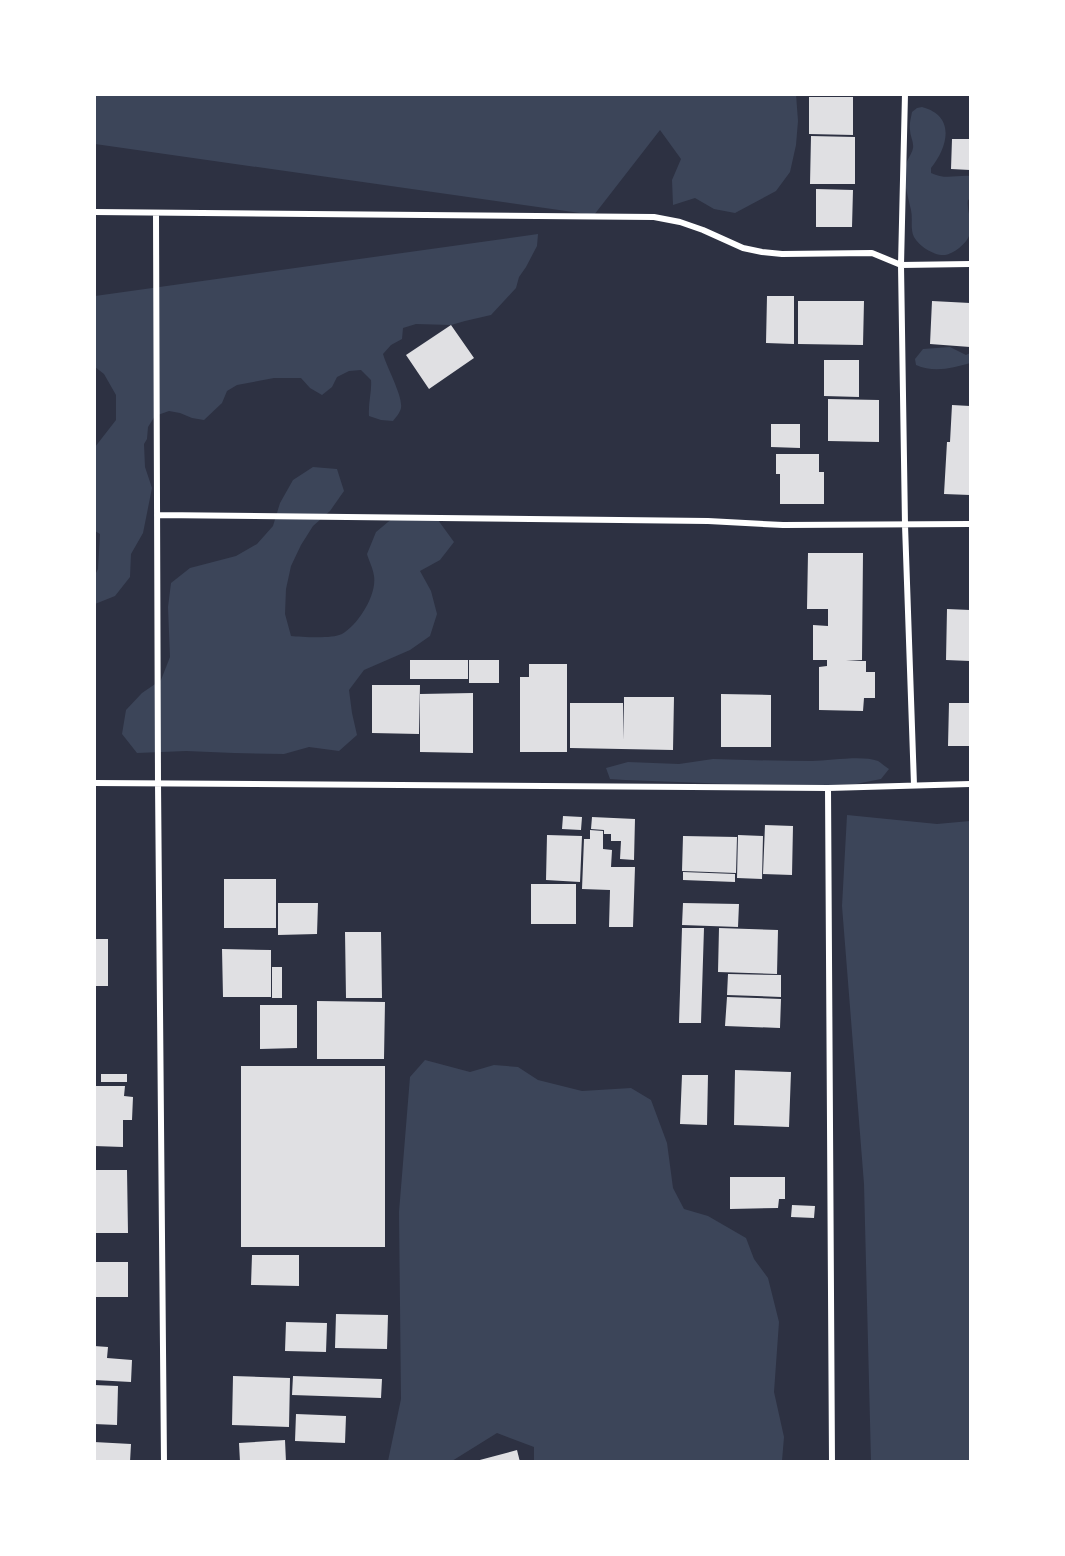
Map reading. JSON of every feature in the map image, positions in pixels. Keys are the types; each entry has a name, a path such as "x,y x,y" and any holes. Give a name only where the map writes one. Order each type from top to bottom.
{"street":[{"path":"904,94 901,265 905,525 914,785"},
{"path":"94,212 654,217 680,222 743,248 762,252 782,254 872,253 901,265 970,264"},
{"path":"156,213 164,1461"},
{"path":"157,515 708,521 783,525 970,524"},
{"path":"94,783 828,788 970,784"},
{"path":"828,788 832,1461"}],"shaded area":[{"path":"95,94 796,94 798,121 790,172 776,191 735,213 714,209 695,198 673,205 672,180 681,159 660,130 594,215 95,144"},
{"path":"922,107 933,111 940,117 946,133 942,151 931,168 931,173 946,177 970,176 968,204 971,226 969,236 959,248 945,255 936,254 923,247 916,240 912,231 912,213 905,170 913,148 910,128 912,112"},
{"path":"538,234 537,246 519,277 516,288 491,315 451,325 416,324 403,328 402,339 391,345 383,354 401,403 400,412 393,421 369,416 371,380 361,370 349,371 337,377 332,387 322,395 310,388 301,378 274,378 237,385 227,391 222,403 204,420 169,411 155,416 148,427 144,444 145,467 152,488 143,533 131,554 130,577 115,596 95,604 94,577 98,569 100,534 95,531 95,447 116,420 116,395 104,374 95,367 95,296"},
{"path":"950,347 966,355 970,353 970,363 937,369 916,365 915,359 923,349"},
{"path":"313,467 337,469 344,491 330,511 313,526 291,566 286,589 285,614 291,636 337,636 354,624 365,609 373,592 373,573 367,554 376,532 394,517 438,520 454,542 440,560 420,571 431,591 437,614 430,636 410,650 364,670 349,690 357,735 339,751 309,747 284,754 186,751 137,753 122,734 126,710 142,693 161,680 170,657 168,607 171,583 190,568 236,556 257,544 273,526 280,503 293,480"},
{"path":"863,758 878,761 889,769 881,779 856,784 830,785 610,779 606,768 628,762 679,764 713,759 812,761"},
{"path":"847,815 937,824 970,821 970,1461 871,1461 864,1184 842,906"},
{"path":"425,1060 470,1072 494,1065 518,1067 538,1080 582,1091 631,1088 651,1100 667,1143 673,1188 684,1209 708,1216 746,1238 754,1259 768,1278 779,1322 774,1392 784,1437 782,1461 534,1461 534,1447 497,1433 452,1461 388,1461 401,1399 399,1212 410,1077"}],"building":[{"path":"809,97 853,97 853,135 809,134"},
{"path":"811,136 855,137 855,184 810,184"},
{"path":"952,139 970,139 970,170 951,169"},
{"path":"816,189 853,190 852,227 816,227"},
{"path":"767,296 794,296 794,344 766,343"},
{"path":"798,301 864,301 863,345 798,344"},
{"path":"932,301 970,303 970,347 930,344"},
{"path":"451,325 474,358 429,389 406,355"},
{"path":"824,360 859,360 859,397 824,396"},
{"path":"828,399 879,400 879,442 828,441"},
{"path":"952,405 970,406 970,495 944,494"},
{"path":"771,424 800,424 800,448 771,447"},
{"path":"776,454 819,454 819,472 824,472 824,504 780,504 780,474 776,474"},
{"path":"808,553 863,553 862,660 846,661 866,661 866,672 875,672 875,698 864,698 863,711 819,710 819,667 827,666 827,660 813,660 813,625 828,626 828,609 807,609"},
{"path":"947,609 970,610 970,661 946,660"},
{"path":"410,660 468,660 468,679 410,679"},
{"path":"469,660 499,660 499,683 469,683"},
{"path":"529,664 567,664 567,752 520,752 520,677 529,677"},
{"path":"372,685 420,685 419,734 372,733"},
{"path":"473,693 473,753 420,752 420,694"},
{"path":"721,694 771,695 771,747 721,747"},
{"path":"624,697 674,697 673,750 570,748 570,703 623,703 624,740"},
{"path":"949,703 970,703 970,746 948,746"},
{"path":"563,816 582,817 581,830 562,829"},
{"path":"592,817 635,819 634,860 620,859 621,841 611,841 611,834 604,834 604,830 591,829"},
{"path":"765,825 793,826 792,875 763,874"},
{"path":"590,830 603,831 603,849 612,850 611,867 635,867 633,927 609,927 610,890 582,889 584,839 590,839"},
{"path":"547,835 582,836 580,882 546,880"},
{"path":"738,835 763,836 762,879 737,878"},
{"path":"683,836 737,837 736,873 682,871"},
{"path":"683,872 735,874 735,882 683,880"},
{"path":"224,879 276,879 276,928 224,928"},
{"path":"531,884 576,884 576,924 531,924"},
{"path":"278,903 318,903 317,934 278,935"},
{"path":"683,903 739,904 738,927 682,925"},
{"path":"682,928 704,928 701,1023 679,1023"},
{"path":"719,928 778,930 777,974 718,972"},
{"path":"345,932 381,932 382,998 346,998"},
{"path":"94,939 108,939 108,986 94,986"},
{"path":"222,949 271,950 271,997 223,997"},
{"path":"272,967 282,967 282,998 272,998"},
{"path":"728,974 781,975 781,997 727,995"},
{"path":"727,997 781,999 780,1028 725,1026"},
{"path":"317,1001 385,1002 384,1059 317,1059"},
{"path":"260,1005 297,1005 297,1048 260,1049"},
{"path":"241,1066 385,1066 385,1247 241,1247"},
{"path":"735,1070 791,1072 789,1127 734,1125"},
{"path":"101,1074 127,1074 127,1082 101,1082"},
{"path":"682,1075 708,1075 707,1125 680,1124"},
{"path":"94,1086 125,1086 124,1096 133,1097 132,1120 123,1120 123,1147 94,1146"},
{"path":"94,1170 127,1170 128,1233 94,1233"},
{"path":"730,1177 785,1177 785,1199 779,1199 778,1208 730,1209"},
{"path":"792,1205 815,1206 814,1218 791,1217"},
{"path":"252,1255 299,1255 299,1286 251,1285"},
{"path":"94,1262 128,1262 128,1297 94,1297"},
{"path":"336,1314 388,1315 387,1349 335,1348"},
{"path":"286,1322 327,1323 326,1352 285,1351"},
{"path":"94,1346 108,1347 107,1358 132,1360 131,1382 94,1380"},
{"path":"233,1376 290,1378 289,1427 232,1425"},
{"path":"293,1376 382,1379 381,1398 292,1395"},
{"path":"94,1385 118,1386 117,1425 94,1424"},
{"path":"296,1414 346,1416 345,1443 295,1441"},
{"path":"285,1440 286,1462 240,1462 239,1443"},
{"path":"94,1442 131,1444 130,1462 94,1462"},
{"path":"517,1450 520,1462 476,1462 476,1461"}]}
